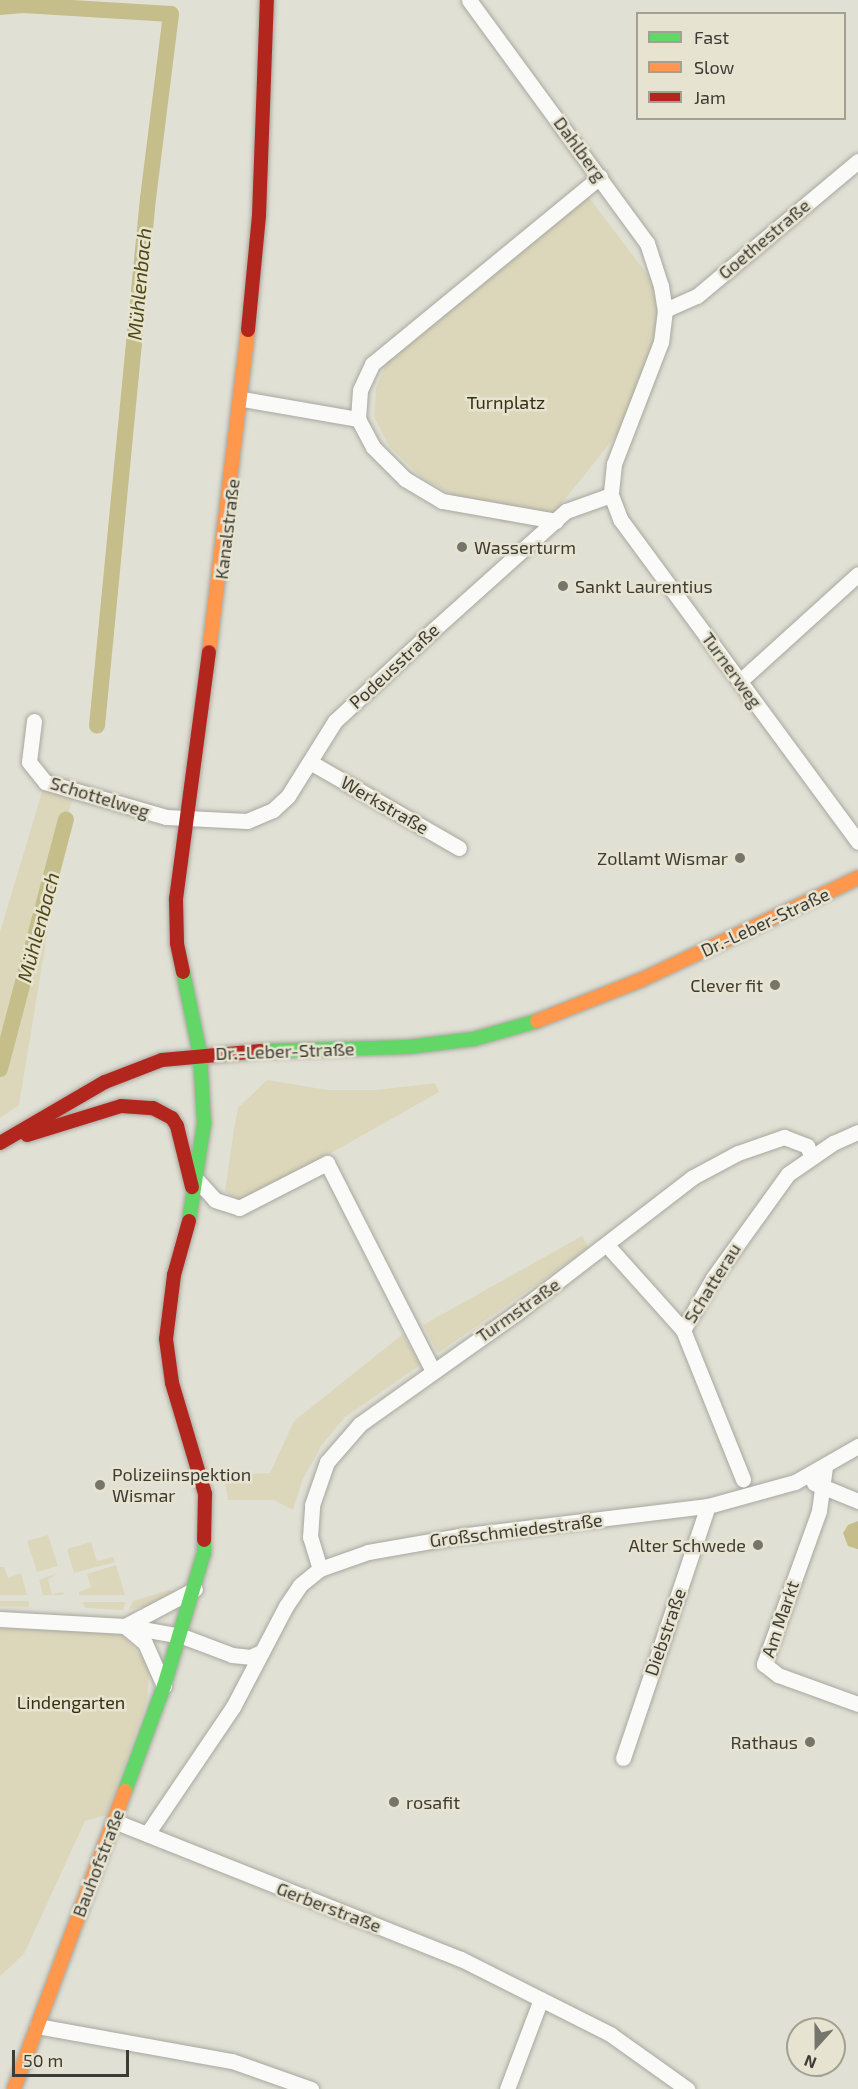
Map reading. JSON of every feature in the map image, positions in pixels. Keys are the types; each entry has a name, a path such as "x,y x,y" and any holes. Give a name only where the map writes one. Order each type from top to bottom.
{"street":[{"name":"Kanalstraße","path":"200,1054 177,943 176,899 242,399 259,215 267,0"},
{"name":"Dahlberg","path":"469,0 647,243 665,310"},
{"name":"Goethestraße","path":"665,310 697,296 858,161"},
{"path":"556,521 441,501 397,471 374,447 358,419 360,390 372,364 600,177"},
{"path":"611,495 614,464 661,342 665,310"},
{"path":"242,399 358,419"},
{"name":"Podeusstraße","path":"187,818 247,821 273,810 288,796 335,721 566,511 611,495"},
{"name":"Turnerweg","path":"611,495 620,519 858,842"},
{"path":"740,681 858,574"},
{"name":"Schottelweg","path":"33,721 28,762 45,782 166,817 187,818"},
{"name":"Werkstraße","path":"310,762 459,848"},
{"name":"Dr.-Leber-Straße","path":"182,1636 204,1553 205,1494 172,1383 166,1339 174,1275 198,1181 204,1124 200,1054 408,1047 497,1035 641,980 858,878"},
{"path":"1,1143 135,1068 200,1054"},
{"path":"1,1143 121,1106 153,1108 172,1118 177,1126 195,1200"},
{"name":"Schatterau","path":"742,1479 683,1330 742,1234 788,1174 833,1143 858,1132"},
{"name":"Turmstraße","path":"320,1569 310,1537 312,1505 327,1462 360,1424 607,1245 693,1178 738,1153 784,1137 807,1146 812,1157"},
{"path":"198,1181 215,1200 239,1208 327,1163 432,1370"},
{"path":"607,1245 683,1330"},
{"path":"820,1475 858,1446"},
{"path":"820,1475 856,1500"},
{"path":"819,1511 820,1475"},
{"name":"Großschmiedestraße","path":"261,1653 300,1585 320,1569 368,1552 459,1536 708,1506 820,1475"},
{"path":"819,1511 836,1497 856,1500"},
{"name":"Diebstraße","path":"623,1758 708,1506"},
{"name":"Am Markt","path":"819,1511 764,1664 778,1675 858,1704"},
{"path":"125,1626 195,1589"},
{"path":"0,1619 125,1626 182,1636 232,1654 250,1657 261,1653"},
{"path":"125,1626 145,1643 164,1686"},
{"name":"Bauhofstraße","path":"14,2089 182,1636"},
{"name":"Bauhofstraße","path":"147,1834 221,1726 261,1653"},
{"name":"Gerberstraße","path":"114,1821 450,1954 610,2034 687,2089"},
{"path":"507,2089 541,1999"},
{"path":"37,2026 232,2061 311,2089"}],"green space":[{"path":"0,0 24,0 23,5 0,7"},
{"name":"Turnplatz","path":"588,196 662,294 656,339 618,433 550,518 503,523 421,477 389,446 374,417 376,388 387,362"},
{"path":"45,782 74,796 66,820 19,1105 0,1118 0,932"},
{"path":"267,1080 328,1090 377,1090 435,1083 439,1092 243,1203 225,1191 238,1108"},
{"path":"582,1236 589,1248 438,1353 423,1325"},
{"path":"403,1334 420,1365 345,1417 321,1446 303,1479 293,1510 274,1500 228,1500 224,1476 270,1473 294,1421"},
{"path":"48,1535 58,1566 37,1572 27,1541"},
{"path":"91,1542 97,1561 113,1557 115,1562 74,1573 67,1549"},
{"path":"116,1565 125,1595 79,1595 79,1592 91,1587 87,1574"},
{"path":"0,1567 4,1567 8,1578 21,1573 27,1595 0,1595"},
{"path":"58,1573 48,1579 52,1594 63,1592 64,1595 43,1595 39,1580"},
{"path":"169,1590 178,1593 160,1604 129,1609 133,1601"},
{"path":"0,1601 29,1601 29,1607 0,1606"},
{"path":"82,1602 126,1602 123,1610 86,1608"},
{"name":"Lindengarten","path":"0,1627 120,1633 145,1660 149,1673 147,1701 106,1815 85,1821 24,1954 0,1976"}],"shaded area":[{"path":"858,1521 857,1549 848,1546 843,1533 848,1525"}],"waterway":[{"name":"Mühlenbach","path":"0,7 23,5 171,14 148,198 97,726"},
{"name":"Mühlenbach","path":"0,1069 66,820"}],"traffic: fast":[{"path":"183,972 200,1054 204,1124 189,1221"},
{"path":"261,1051 408,1047 474,1039 537,1021"},
{"path":"125,1791 164,1686 204,1553 204,1540"}],"traffic: slow":[{"path":"209,652 248,330"},
{"path":"537,1021 641,980 858,878"},
{"path":"14,2089 125,1791"}],"traffic: jam":[{"path":"248,330 259,215 267,0"},
{"path":"183,972 177,943 176,899 209,652"},
{"path":"0,1143 105,1082 162,1060 261,1051"},
{"path":"27,1135 121,1106 153,1108 172,1118 177,1126 192,1187"},
{"path":"189,1221 174,1275 166,1339 172,1383 205,1494 204,1540"}],"place":[{"name":"Wasserturm","path":"462,547"},
{"name":"Sankt Laurentius","path":"563,586"},
{"name":"Zollamt Wismar","path":"740,858"},
{"name":"Clever fit","path":"775,985"},
{"name":"Polizeiinspektion Wismar","path":"100,1485"},
{"name":"Alter Schwede","path":"758,1545"},
{"name":"Rathaus","path":"810,1742"},
{"name":"rosafit","path":"394,1802"}]}
